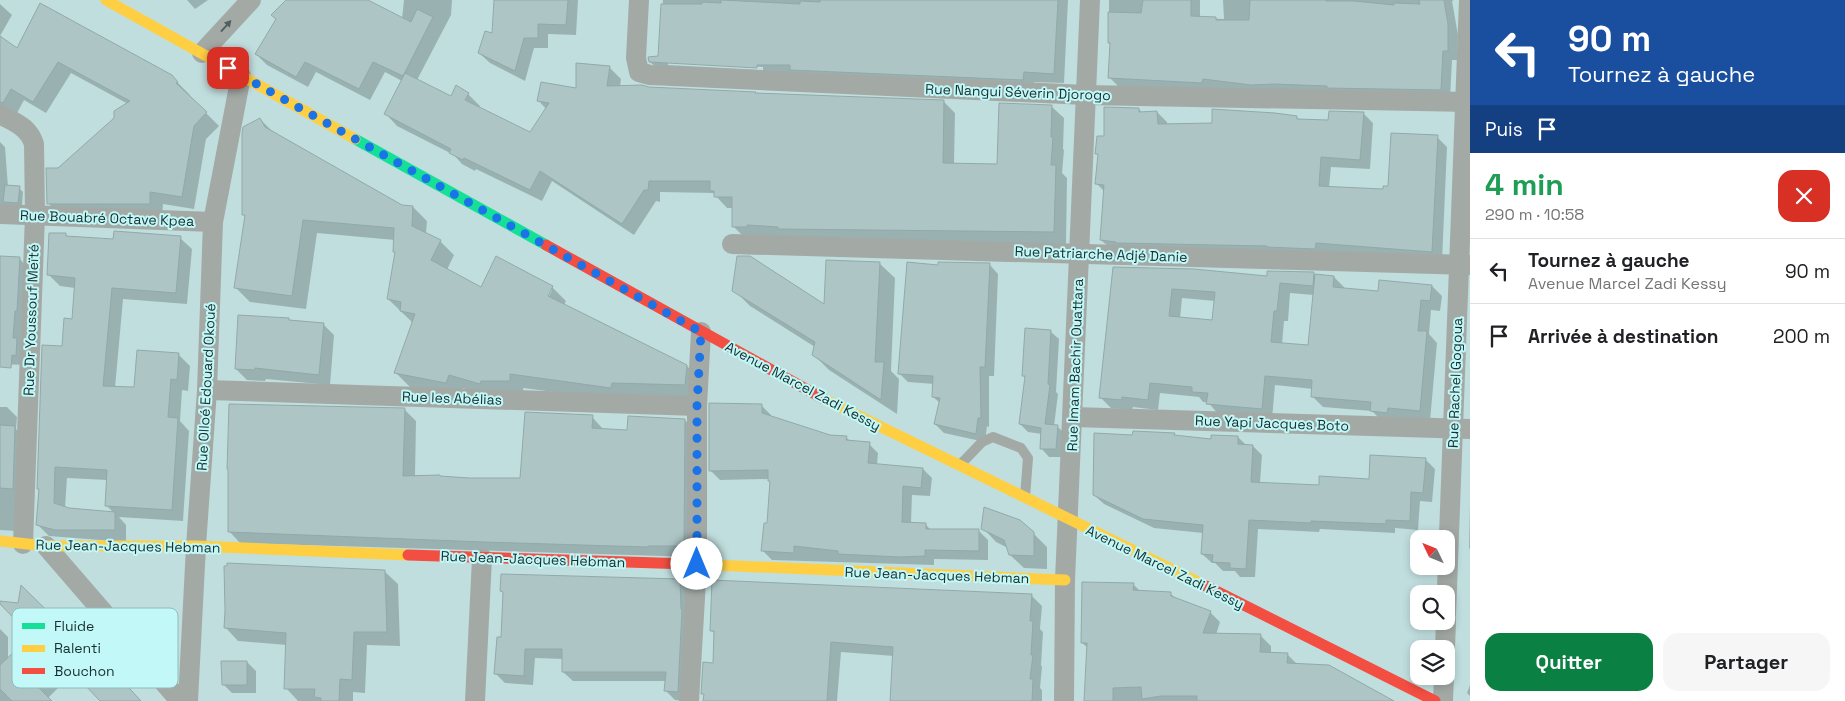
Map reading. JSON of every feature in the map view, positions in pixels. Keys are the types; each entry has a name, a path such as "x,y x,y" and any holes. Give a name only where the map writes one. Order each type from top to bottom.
{"street":[{"name":"Avenue Marcel Zadi Kessy","path":"106,0 809,391 1436,701"},
{"path":"202,53 252,0"},
{"name":"Rue Nangui Séverin Djorogo","path":"640,0 636,58 639,72 650,75 1086,95 1468,102"},
{"name":"Rue Imam Bachir Ouattara","path":"1064,701 1065,580 1090,0"},
{"name":"Rue Rachel Gogoua","path":"1449,585 1462,428 1469,0"},
{"name":"Rue Olloé Edouard Okoué","path":"188,701 207,390 213,222 241,76"},
{"name":"Rue Dr Youssouf Meïté","path":"0,114 22,126 30,133 34,144 35,215 23,544"},
{"name":"Rue Bouabré Octave Kpea","path":"0,214 213,222"},
{"name":"Rue Patriarche Adjé Danie","path":"732,244 1464,265"},
{"path":"689,701 697,564 697,406 701,332"},
{"name":"Rue les Abélias","path":"207,390 697,406"},
{"name":"Rue Yapi Jacques Boto","path":"1073,417 1462,428"},
{"name":"Rue Jean-Jacques Hebman","path":"0,542 46,546 196,546 482,558 697,564 1065,580"},
{"path":"46,546 100,608"},
{"path":"475,701 482,558"},
{"path":"1443,701 1444,685"},
{"path":"169,688 180,701"}],"lane":[{"path":"959,466 982,442 993,437 1021,448 1028,458 1025,499"}],"building":[{"path":"286,0 368,0 411,22 417,9 433,17 403,76 373,62 359,89 305,62 296,77 255,54 276,19 271,15"},
{"path":"494,0 568,0 566,25 538,24 538,38 524,38 515,71 478,53 485,31 492,33"},
{"path":"721,0 800,4 800,1 820,2 820,0 1058,0 1054,74 1024,72 1023,80 790,70 790,65 757,65 757,68 649,62 648,57 658,56 661,4 721,3"},
{"path":"1143,0 1191,0 1191,16 1216,17 1216,20 1249,20 1250,0 1326,0 1394,5 1394,3 1420,4 1419,0 1444,0 1448,24 1448,51 1443,51 1441,90 1327,88 1327,86 1274,84 1251,85 1203,79 1202,83 1108,78 1110,43 1108,43 1108,12 1141,13"},
{"path":"40,3 172,75 178,82 176,83 207,112 194,126 182,197 150,192 150,204 47,204 46,168 58,168 114,118 114,111 130,101 58,62 33,102 11,89 3,103 0,102 0,36 17,48"},
{"path":"576,63 610,66 607,86 642,85 649,87 755,93 944,100 943,163 997,164 999,103 1052,105 1051,137 1053,137 1051,165 1056,165 1054,232 778,229 778,227 747,225 747,227 732,227 732,197 714,197 714,191 710,191 710,181 649,181 648,190 644,190 622,224 540,171 530,190 464,158 463,160 449,153 451,149 384,114 405,73 451,96 456,85 469,93 465,100 530,132 549,103 537,101 541,82 576,88"},
{"path":"1104,107 1139,108 1139,112 1157,111 1158,124 1212,123 1212,109 1275,113 1297,116 1297,119 1328,120 1329,111 1364,112 1360,160 1321,157 1319,186 1383,189 1383,186 1388,186 1391,133 1438,135 1432,252 1316,243 1315,249 1267,246 1115,243 1100,240 1104,185 1095,184 1098,154 1095,154 1097,136 1104,136"},
{"path":"260,118 265,127 402,205 413,206 412,226 441,240 431,260 481,287 496,256 553,286 548,296 687,365 685,385 612,383 611,388 510,374 510,381 481,381 480,384 449,375 446,383 394,373 415,314 400,311 401,302 387,299 395,252 393,252 394,228 303,220 292,296 234,288 245,215 242,215 243,127"},
{"path":"5,185 20,186 18,203 3,202"},
{"path":"114,231 181,236 176,293 112,288 103,386 134,387 137,350 179,353 177,380 171,379 168,417 178,418 172,510 105,506 107,470 55,467 54,503 69,508 115,512 115,530 55,530 36,525 39,489 37,489 42,345 62,346 64,318 72,319 75,278 47,275 49,233 66,233 66,236 113,239"},
{"path":"0,256 20,257 17,311 15,311 13,338 17,338 16,356 12,355 11,368 0,367"},
{"path":"737,256 750,256 824,304 826,260 880,262 875,362 884,362 881,400 812,355 815,342 732,291"},
{"path":"907,262 938,265 938,262 990,263 985,367 980,367 981,418 978,418 976,434 934,424 940,398 932,397 933,376 898,374"},
{"path":"1113,267 1194,269 1267,276 1267,271 1314,272 1313,286 1280,283 1277,311 1274,311 1271,342 1308,345 1315,274 1334,276 1333,287 1378,291 1379,280 1432,285 1430,301 1421,300 1418,331 1427,331 1420,411 1388,408 1387,413 1370,411 1371,402 1311,397 1312,380 1265,376 1262,409 1206,404 1208,393 1192,392 1192,387 1150,383 1148,400 1122,397 1122,400 1099,398","holes":["1172,289 1215,292 1212,320 1169,316"]},
{"path":"238,315 289,318 289,320 324,323 319,375 255,368 255,370 235,369"},
{"path":"1025,328 1051,330 1048,384 1050,385 1045,424 1058,425 1056,449 1040,449 1041,428 1019,424 1025,376 1022,376"},
{"path":"709,403 762,404 762,413 830,435 847,436 846,440 870,442 868,463 923,468 921,488 903,486 902,522 926,523 926,529 979,529 979,551 925,550 925,556 900,557 838,554 838,551 794,546 794,553 761,551 764,523 767,523 770,481 768,481 768,470 709,471"},
{"path":"229,404 405,408 403,476 440,475 469,478 520,478 525,412 593,415 592,428 627,430 628,416 685,419 684,546 648,547 483,542 228,532"},
{"path":"0,425 15,426 13,489 0,488"},
{"path":"1133,431 1175,433 1174,435 1211,439 1211,435 1238,436 1238,444 1253,445 1251,482 1319,485 1319,476 1369,479 1370,455 1426,458 1423,493 1411,492 1410,521 1386,520 1386,524 1249,520 1246,569 1230,568 1230,563 1212,562 1213,555 1201,554 1203,525 1143,519 1093,495 1094,433 1132,435"},
{"path":"984,507 1020,520 1034,532 1034,556 1009,555 1004,540 981,529"},
{"path":"227,563 385,570 387,632 354,632 352,680 340,679 339,701 321,701 321,698 314,697 315,689 284,689 286,633 224,628 224,566 227,566"},
{"path":"501,574 680,579 682,609 678,692 664,691 666,672 562,672 562,649 525,649 524,676 494,674 497,637 501,637 503,592 500,591"},
{"path":"712,580 1032,594 1030,621 1033,621 1031,655 1033,655 1030,679 1033,679 1032,701 890,701 893,647 831,642 827,701 703,701 704,694 701,694 703,662 713,663 714,631 710,631"},
{"path":"1082,582 1134,583 1133,590 1171,592 1171,596 1211,611 1203,633 1261,634 1260,652 1288,653 1287,663 1329,665 1394,701 1197,701 1197,696 1161,696 1142,699 1141,687 1113,688 1113,701 1084,701 1087,643 1081,643"},
{"path":"21,585 44,608 12,608 12,616 0,604 0,601 18,603"},
{"path":"12,654 12,688 39,688 52,701 12,701 0,689 0,665"},
{"path":"221,661 247,661 247,685 222,685"},
{"path":"88,688 129,688 141,701 100,701"}],"traffic: fast":[{"path":"355,139 546,245"}],"traffic: slow":[{"path":"106,0 355,139"},
{"path":"824,399 1206,586"},
{"path":"0,541 46,546 196,546 408,555"},
{"path":"689,564 1065,580"}],"traffic: jam":[{"path":"546,245 824,399"},
{"path":"408,555 689,564"},
{"path":"1206,586 1435,701"}],"route":[{"path":"228,68 701,332 697,406 697,564"}]}
